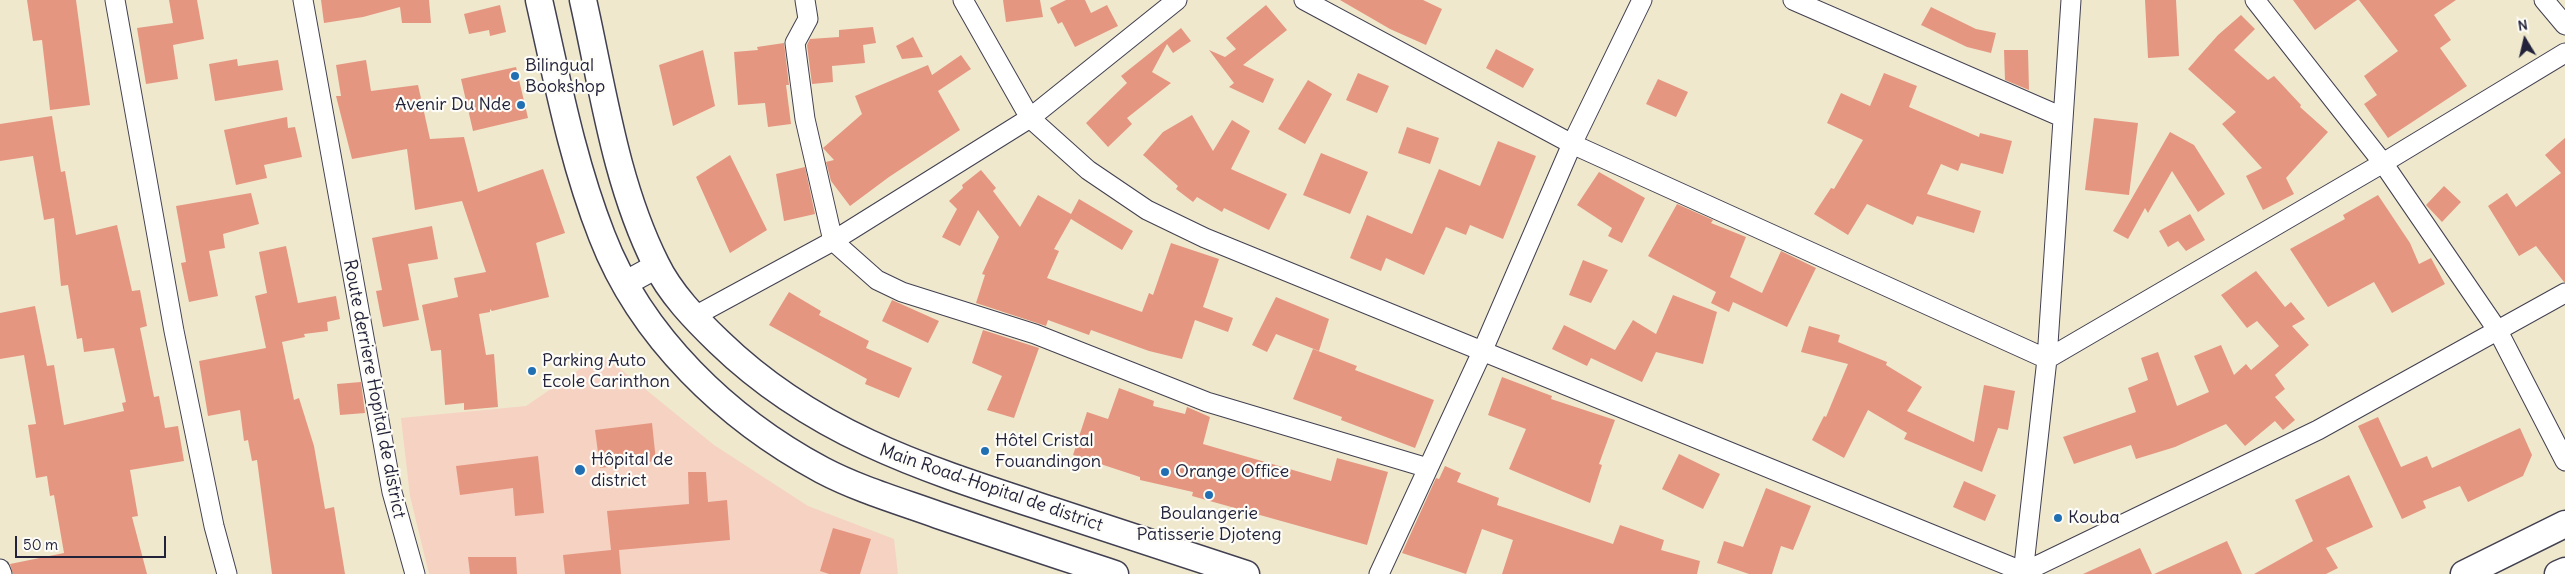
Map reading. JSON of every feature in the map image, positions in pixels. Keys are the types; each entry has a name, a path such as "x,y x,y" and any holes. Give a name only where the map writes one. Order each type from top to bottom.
{"main road":[{"path":"539,0 572,147 602,237 624,284 653,330 694,375 735,411 777,442 823,470 887,497 1115,574"},
{"name":"Main Road-Hopital de district","path":"583,0 622,174 640,229 657,266 694,317 742,365 796,405 856,439 934,471 1246,574"},
{"path":"2464,574 2565,524"}],"street":[{"path":"114,0 174,331 214,526 227,574"},
{"name":"Route derriere Hopital de district","path":"303,0 392,492 415,574"},
{"path":"806,0 808,19 795,43 805,119 833,241 877,280 902,292 1035,334 1207,402 1428,468"},
{"path":"963,0 1030,118 1088,170 1147,210 1205,238 2024,573 2318,430 2565,293"},
{"path":"694,317 833,241 1030,118 1177,0"},
{"path":"1304,0 1572,144 2047,359"},
{"path":"1379,574 1482,352 1572,144 1642,0"},
{"path":"1792,0 2062,117"},
{"path":"2024,573 2047,359 2071,0"},
{"path":"2255,0 2384,163 2498,331 2565,461"},
{"path":"2544,0 2565,25"},
{"path":"2047,359 2384,163 2565,53"},
{"path":"624,284 657,266"},
{"path":"0,569 2,574"}],"shaded area":[{"name":"Hôpital de district","path":"602,354 714,445 808,506 894,539 898,574 429,574 410,496 401,418 526,406"}],"building":[{"path":"27,0 76,0 90,105 50,110 42,40 33,41"},
{"path":"169,0 197,0 204,39 173,45 178,79 146,84 137,28 173,23"},
{"path":"321,0 429,0 431,23 402,23 400,7 363,17 324,23"},
{"path":"1003,0 1040,0 1043,17 1006,22"},
{"path":"1066,0 1085,0 1091,13 1107,5 1118,26 1075,47 1062,22 1058,24 1050,8"},
{"path":"1340,0 1423,0 1442,9 1426,45 1390,29"},
{"path":"2145,0 2176,0 2179,56 2148,58"},
{"path":"2293,0 2357,0 2315,30"},
{"path":"2359,0 2456,0 2434,15 2451,40 2440,48 2467,86 2388,138 2364,104 2377,95 2364,76 2398,51"},
{"path":"500,5 506,32 490,36 489,30 469,34 464,14"},
{"path":"1266,5 1287,30 1243,65 1274,79 1263,103 1229,87 1234,83 1209,50 1225,57 1236,49 1226,38"},
{"path":"1931,7 1976,29 1996,33 1991,53 1967,47 1921,25"},
{"path":"2241,15 2255,29 2234,50 2268,80 2274,76 2301,105 2300,107 2328,132 2286,178 2294,194 2263,210 2246,176 2262,168 2222,124 2236,112 2188,69 2218,35"},
{"path":"873,27 876,43 863,45 865,63 832,66 833,82 812,84 807,45 810,39 839,37 839,30"},
{"path":"1181,28 1191,41 1173,53 1167,44 1152,72 1171,83 1127,118 1132,124 1108,147 1086,123 1127,83 1121,76"},
{"path":"913,37 923,57 902,59 896,46"},
{"path":"784,43 789,85 786,85 791,124 768,127 765,103 738,105 734,52 758,50 757,47"},
{"path":"1496,49 1534,69 1523,88 1486,68"},
{"path":"703,50 715,106 673,126 659,65"},
{"path":"2004,50 2028,50 2029,90 2005,80"},
{"path":"961,55 971,69 938,91 960,130 889,177 850,206 831,181 826,162 834,160 823,148 862,114 855,96 928,65 932,75"},
{"path":"237,59 238,66 278,60 283,90 215,101 209,64"},
{"path":"366,60 371,91 418,85 430,139 464,137 478,192 543,169 565,233 536,243 549,297 492,311 490,309 490,312 479,314 486,355 494,354 498,407 464,410 464,403 445,405 441,350 431,351 422,305 458,297 454,278 486,272 462,201 415,210 407,149 352,159 336,96 341,96 336,65"},
{"path":"516,67 528,118 473,131 461,79"},
{"path":"1358,73 1389,86 1377,113 1346,100"},
{"path":"1884,73 1917,86 1909,107 1979,137 1980,133 2012,141 2003,174 1961,163 1958,171 1941,164 1927,194 1981,211 1974,233 1917,216 1913,225 1867,204 1848,235 1814,214 1831,188 1834,189 1863,140 1827,123 1841,93 1870,106"},
{"path":"1658,79 1688,92 1676,117 1646,104"},
{"path":"1308,80 1332,94 1305,144 1278,129"},
{"path":"1192,115 1213,151 1232,120 1250,131 1231,169 1287,194 1269,230 1224,208 1222,212 1197,197 1193,202 1176,189 1178,186 1143,155 1163,132"},
{"path":"52,116 61,172 65,171 76,235 117,225 132,291 140,290 147,326 140,328 154,397 159,396 165,428 178,426 184,461 130,470 138,516 132,517 147,574 13,574 10,564 64,553 54,495 50,496 47,476 36,478 28,425 36,424 24,355 0,359 0,313 35,306 47,366 54,365 64,425 124,411 122,403 126,402 114,348 84,352 82,338 77,339 68,285 61,286 54,218 44,220 33,156 0,161 0,124"},
{"path":"287,117 288,128 295,127 302,157 264,165 267,178 236,185 224,130"},
{"path":"2094,118 2138,123 2129,195 2085,190"},
{"path":"1407,127 1439,138 1430,164 1398,153"},
{"path":"2170,132 2194,145 2225,194 2198,212 2172,171 2148,213 2145,208 2128,239 2113,231"},
{"path":"2565,138 2564,282 2536,246 2519,256 2488,206 2507,193 2516,207 2561,173 2545,155"},
{"path":"1498,141 1536,156 1503,239 1470,225 1466,235 1446,227 1424,275 1386,258 1381,271 1350,258 1367,215 1412,234 1439,169 1480,186"},
{"path":"1321,153 1368,172 1350,214 1303,195"},
{"path":"730,155 767,230 730,253 696,177"},
{"path":"805,167 815,214 784,221 776,174"},
{"path":"981,170 996,188 993,191 1020,227 1038,195 1071,214 1079,199 1133,231 1122,250 1071,219 1054,249 1059,251 1047,278 1142,312 1149,293 1153,295 1171,243 1219,259 1203,307 1233,318 1228,332 1195,320 1182,359 1149,351 1091,330 1089,335 1048,320 1046,326 976,303 985,275 982,274 999,237 978,210 960,246 942,237 957,209 949,201 963,188 962,185"},
{"path":"1599,172 1645,198 1622,243 1608,236 1612,228 1577,205"},
{"path":"2444,186 2461,202 2442,222 2426,205"},
{"path":"251,193 259,224 223,234 225,248 209,251 218,296 189,302 181,263 186,262 176,206"},
{"path":"2378,195 2410,243 2419,264 2431,258 2445,284 2392,313 2374,282 2328,307 2290,249 2345,219 2343,215"},
{"path":"1677,204 1713,220 1711,223 1746,237 1730,277 1762,293 1781,251 1816,268 1787,327 1733,302 1729,312 1711,303 1716,292 1648,256"},
{"path":"2190,214 2205,240 2186,251 2178,241 2168,247 2159,231"},
{"path":"432,226 438,259 408,264 419,320 383,327 376,291 382,290 372,238"},
{"path":"286,246 298,303 336,296 340,319 327,322 328,331 304,334 305,337 282,342 294,400 299,398 314,446 325,509 334,507 345,574 272,574 257,460 252,461 248,440 244,441 240,410 208,416 199,361 266,348 255,296 267,293 259,252"},
{"path":"1583,260 1608,270 1591,303 1569,295"},
{"path":"2256,271 2285,307 2291,302 2305,319 2292,326 2309,345 2275,375 2285,389 2275,397 2295,420 2283,430 2275,421 2245,446 2226,424 2175,447 2136,459 2131,445 2074,464 2063,437 2136,412 2128,388 2148,380 2141,358 2158,352 2177,406 2209,392 2194,356 2221,345 2234,375 2246,364 2251,370 2279,346 2257,321 2247,328 2221,295"},
{"path":"789,292 821,311 819,315 869,341 866,348 912,368 899,398 865,384 867,379 769,325"},
{"path":"1673,295 1717,312 1703,364 1656,352 1642,382 1591,358 1587,366 1552,349 1564,325 1615,350 1633,320 1656,334"},
{"path":"1276,297 1329,319 1319,351 1276,334 1267,352 1252,345"},
{"path":"892,300 939,321 928,343 882,321"},
{"path":"1809,326 1840,335 1838,342 1887,362 1886,365 1922,387 1907,411 1974,442 1984,385 2015,391 2008,430 1998,428 1982,472 1904,439 1907,433 1868,410 1844,458 1812,440 1824,416 1826,417 1848,364 1801,352"},
{"path":"983,330 1039,348 1014,418 987,410 1002,376 972,363"},
{"path":"1313,349 1357,366 1355,370 1434,400 1415,448 1341,420 1342,417 1293,399"},
{"path":"1502,377 1552,396 1551,399 1615,420 1599,464 1602,465 1590,503 1509,469 1526,429 1488,415"},
{"path":"361,382 365,413 340,415 337,384"},
{"path":"1119,388 1154,401 1153,406 1185,414 1187,407 1210,417 1203,444 1331,481 1337,458 1388,472 1367,545 1192,496 1193,492 1140,480 1140,477 1073,455 1087,412 1108,419"},
{"path":"2378,417 2401,467 2427,456 2432,468 2520,428 2532,455 2523,476 2468,502 2460,486 2423,501 2426,508 2402,519 2358,426"},
{"path":"652,423 656,461 600,468 595,430"},
{"path":"1679,454 1720,474 1703,509 1662,489"},
{"path":"538,456 544,513 515,516 513,488 460,495 456,466"},
{"path":"1445,466 1461,473 1457,482 1499,498 1497,505 1613,544 1620,525 1664,540 1661,550 1700,561 1697,574 1502,574 1513,540 1482,529 1466,574 1402,553 1436,478 1439,479"},
{"path":"688,472 706,472 708,502 727,500 730,540 619,550 621,574 565,574 563,555 611,550 607,511 689,504"},
{"path":"2349,475 2373,527 2326,548 2338,568 2326,574 2254,574 2313,541 2295,500"},
{"path":"1964,481 1996,495 1985,521 1953,507"},
{"path":"1766,488 1811,506 1793,550 1781,546 1772,574 1749,574 1717,563 1724,541 1743,547"},
{"path":"833,528 871,539 860,574 829,574 820,571"},
{"path":"2227,541 2242,574 2154,574"},
{"path":"2140,548 2152,574 2083,574"},
{"path":"468,557 516,557 517,574 470,574"}],"place":[{"name":"Bilingual Bookshop","path":"515,76"},
{"name":"Avenir Du Nde","path":"521,105"},
{"name":"Parking Auto Ecole Carinthon","path":"532,371"},
{"name":"Hôtel Cristal Fouandingon","path":"985,451"},
{"name":"Hôpital de district","path":"580,470"},
{"name":"Orange Office","path":"1165,472"},
{"name":"Boulangerie Patisserie Djoteng","path":"1209,495"},
{"name":"Kouba","path":"2058,518"}]}
